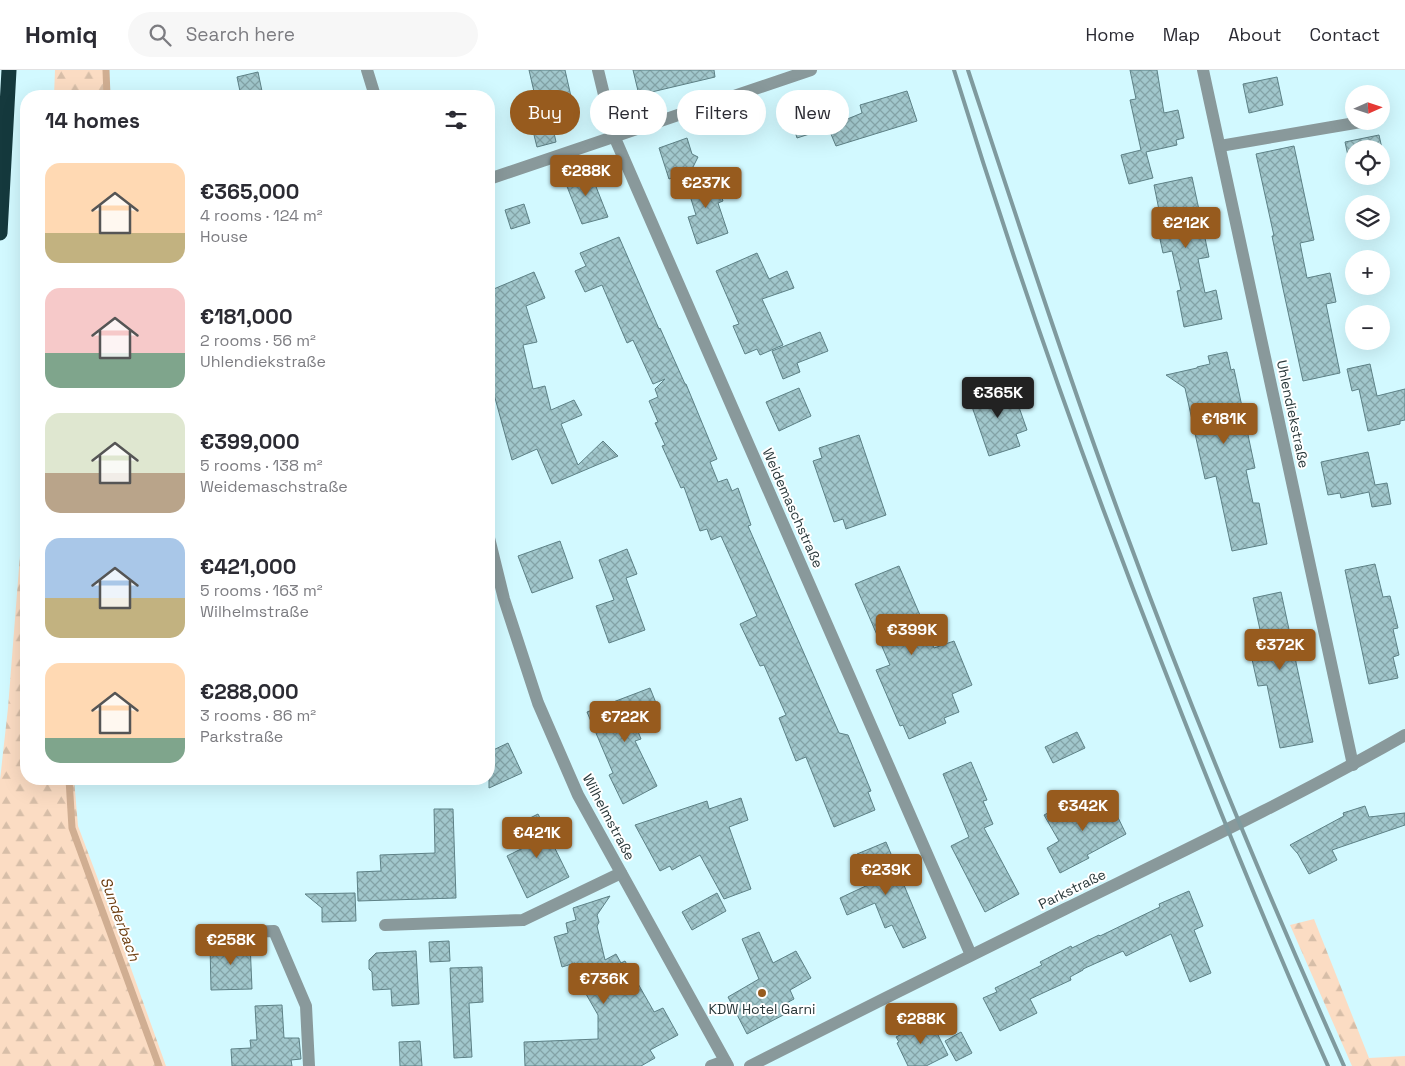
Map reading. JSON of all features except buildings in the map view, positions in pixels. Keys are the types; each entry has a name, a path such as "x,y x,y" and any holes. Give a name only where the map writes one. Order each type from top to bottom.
{"highway":[{"path":"0,233 9,70"}],"street":[{"path":"367,70 373,90"},
{"name":"Weidemaschstraße","path":"598,70 614,136 971,955"},
{"path":"495,177 811,70"},
{"name":"Uhlendiekstraße","path":"1203,70 1353,765"},
{"path":"1220,146 1345,125"},
{"name":"Wilhelmstraße","path":"495,563 504,600 538,703 578,796 727,1064"},
{"name":"Parkstraße","path":"750,1066 1218,834 1353,765 1405,735"},
{"path":"385,925 523,920 621,872"},
{"path":"245,932 274,930 306,1006 309,1066"},
{"path":"711,1066 727,1064"}],"green space":[{"path":"55,70 109,70 109,90 54,90"},
{"path":"20,555 20,785 75,785 78,826 166,1066 0,1066 0,780 8,708"},
{"path":"1314,919 1369,1058 1405,1056 1405,1066 1352,1066 1290,925"}],"waterway":[{"name":"Sunderbach","path":"106,70 107,90"},
{"name":"Sunderbach","path":"69,785 72,828 159,1066"}],"railway":[{"path":"954,70 1027,295 1107,518 1223,817 1328,1066"},
{"path":"968,70 1066,365 1154,607 1232,805 1344,1066"}],"place":[{"name":"KDW Hotel Garni","path":"762,993"}]}
